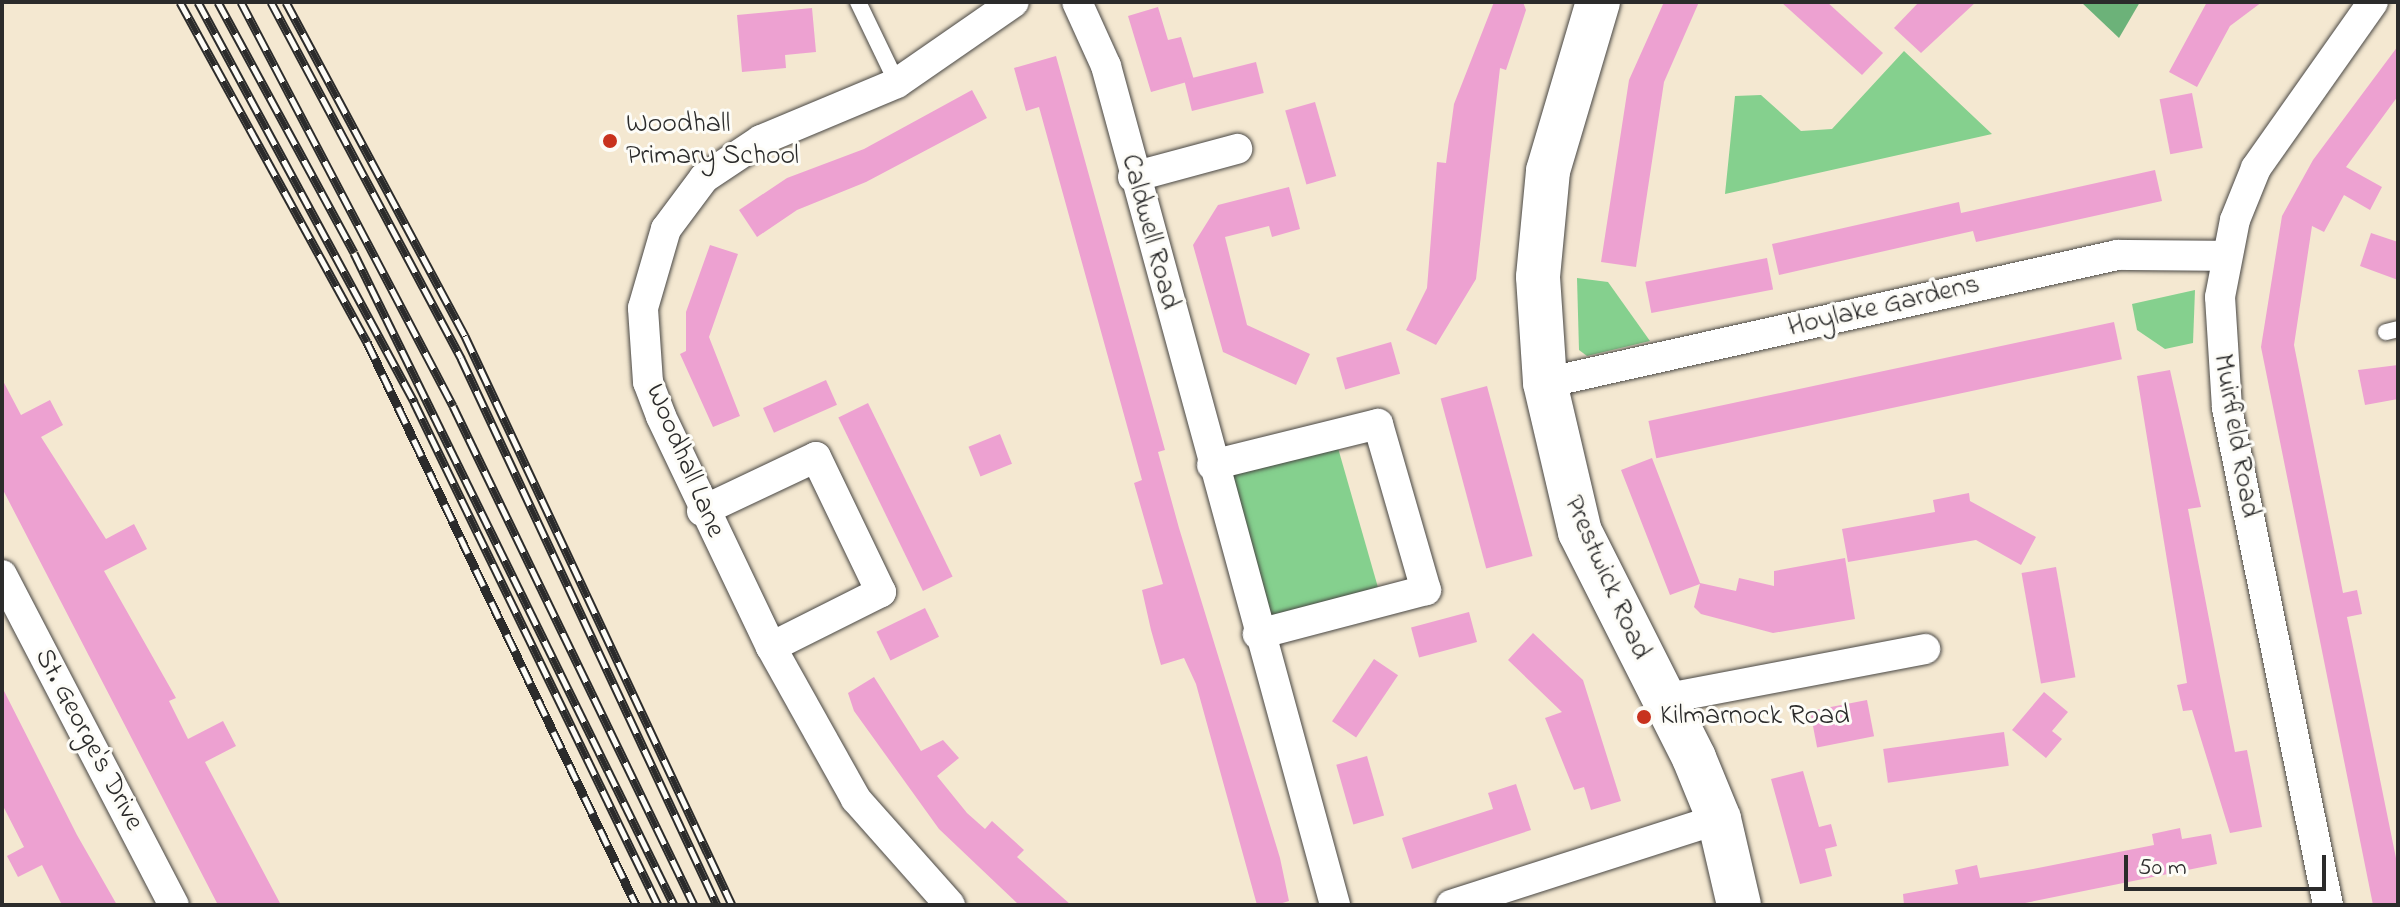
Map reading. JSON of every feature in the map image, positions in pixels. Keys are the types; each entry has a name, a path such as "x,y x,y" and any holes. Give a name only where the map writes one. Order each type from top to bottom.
{"main road":[{"name":"Prestwick Road","path":"1598,2 1548,171 1538,277 1545,383 1580,532 1719,819 1739,905"}],"street":[{"name":"Woodhall Lane","path":"950,905 856,799 771,647 702,511 648,382 642,336 647,277 666,229 704,178 734,155 897,83 1014,2"},
{"name":"Caldwell Road","path":"1077,2 1106,66 1133,177 1335,905"},
{"name":"Muirfield Road","path":"2328,905 2220,369 2226,256 2256,168 2373,2"},
{"path":"1133,177 1237,149"},
{"name":"Hoylake Gardens","path":"1545,383 2117,255 2226,256"},
{"path":"1212,465 1378,424 1426,590 1258,634"},
{"path":"702,511 816,457 881,592 771,647"},
{"name":"St. George's Drive","path":"2,575 174,905"},
{"path":"1663,699 1925,649"},
{"path":"1451,905 1719,819"}],"lane":[{"path":"858,2 897,83"}],"green space":[{"path":"2081,2 2140,2 2119,38"},
{"path":"1904,51 1992,134 1725,194 1735,96 1761,95 1801,131 1832,129"},
{"path":"1577,278 1608,282 1650,341 1587,356 1579,350"},
{"path":"2195,290 2193,343 2165,349 2137,330 2132,304"},
{"path":"1336,441 1379,590 1272,621 1229,472"}],"building":[{"path":"1494,2 1523,2 1526,10 1506,70 1500,68 1476,279 1436,345 1406,330 1427,288 1437,162 1446,163 1454,104"},
{"path":"1664,2 1699,2 1664,82 1636,267 1601,262 1629,80"},
{"path":"1781,2 1827,2 1883,53 1862,75"},
{"path":"1919,2 1976,2 1921,53 1894,28"},
{"path":"2207,2 2262,2 2230,26 2197,87 2169,72"},
{"path":"1158,7 1168,40 1181,37 1194,80 1151,92 1128,16"},
{"path":"812,8 816,52 785,55 786,68 742,72 737,15"},
{"path":"2398,46 2398,96 2346,167 2382,187 2370,210 2344,195 2324,232 2312,226 2294,345 2343,593 2357,590 2362,614 2347,617 2398,868 2398,905 2373,905 2261,347 2282,216 2313,160"},
{"path":"1056,56 1165,450 1158,452 1179,528 1280,858 1289,901 1276,905 1257,905 1196,684 1184,658 1161,665 1151,630 1142,590 1163,584 1134,483 1142,480 1039,107 1026,111 1014,68"},
{"path":"1256,62 1264,93 1192,111 1184,80"},
{"path":"972,90 987,118 866,182 797,210 757,237 739,210 787,178 864,149"},
{"path":"2192,93 2203,148 2170,154 2160,99"},
{"path":"1315,102 1336,176 1306,185 1285,111"},
{"path":"2155,170 2162,201 1976,242 1973,231 1779,275 1772,244 1959,202 1961,213"},
{"path":"1289,187 1300,229 1272,237 1269,226 1225,237 1247,325 1310,354 1296,385 1223,352 1193,245 1218,205"},
{"path":"2371,233 2398,242 2398,280 2360,266"},
{"path":"710,245 738,254 709,337 740,416 713,427 680,354 686,351 686,312"},
{"path":"1767,258 1773,289 1651,313 1645,282"},
{"path":"2114,322 2122,359 1656,458 1648,421"},
{"path":"1391,342 1400,374 1345,389 1336,358"},
{"path":"2398,365 2398,399 2365,405 2358,370"},
{"path":"2170,370 2201,507 2188,509 2235,752 2247,750 2262,827 2230,833 2192,710 2183,711 2177,685 2187,683 2137,376"},
{"path":"2,379 21,415 50,400 63,425 41,437 106,539 134,524 147,549 104,571 176,698 169,701 188,739 223,721 236,746 205,762 281,905 218,905 2,488"},
{"path":"826,380 837,405 774,433 763,408"},
{"path":"1487,386 1533,556 1486,568 1441,398"},
{"path":"868,403 953,576 923,591 838,417"},
{"path":"1000,434 1012,464 980,476 968,447"},
{"path":"1652,458 1700,583 1736,591 1739,578 1774,586 1774,571 1845,558 1855,619 1773,633 1701,614 1694,607 1700,584 1670,595 1621,470"},
{"path":"1969,493 1970,501 2036,537 2021,565 1976,540 1848,562 1842,529 1935,512 1933,500"},
{"path":"2056,567 2075,677 2041,683 2022,573"},
{"path":"925,608 939,637 890,660 876,632"},
{"path":"1469,612 1477,642 1419,657 1411,628"},
{"path":"1533,633 1583,680 1621,801 1591,810 1584,787 1574,790 1545,718 1562,712 1508,660"},
{"path":"1374,659 1398,675 1356,737 1332,721"},
{"path":"874,677 921,751 943,740 959,758 937,776 967,813 985,829 992,821 1024,850 1017,857 1071,905 1019,905 939,829 854,711 848,693"},
{"path":"2,687 77,835 117,905 62,905 42,865 18,877 7,856 24,847 2,804"},
{"path":"2044,692 2068,712 2052,731 2062,739 2046,758 2012,730"},
{"path":"1867,700 1874,736 1817,747 1810,711"},
{"path":"2004,732 2009,766 1888,783 1883,749"},
{"path":"1367,756 1384,816 1353,824 1336,765"},
{"path":"1803,771 1819,827 1831,824 1837,846 1825,849 1832,876 1800,884 1771,779"},
{"path":"1516,784 1531,830 1412,869 1402,838 1493,809 1488,793"},
{"path":"2180,828 2182,839 2211,834 2217,864 2015,905 1904,905 1903,894 1958,884 1955,870 1977,865 1980,878 2033,869 2154,845 2152,834"}],"railway":[{"path":"180,2 367,342 636,905"},
{"path":"198,2 414,402 658,905"},
{"path":"218,2 354,253 674,905"},
{"path":"241,2 453,406 694,905"},
{"path":"271,2 461,358 717,905"},
{"path":"286,2 465,336 732,905"}],"place":[{"name":"Woodhall Primary School","path":"610,141"},
{"name":"Kilmarnock Road","path":"1644,717"}]}
